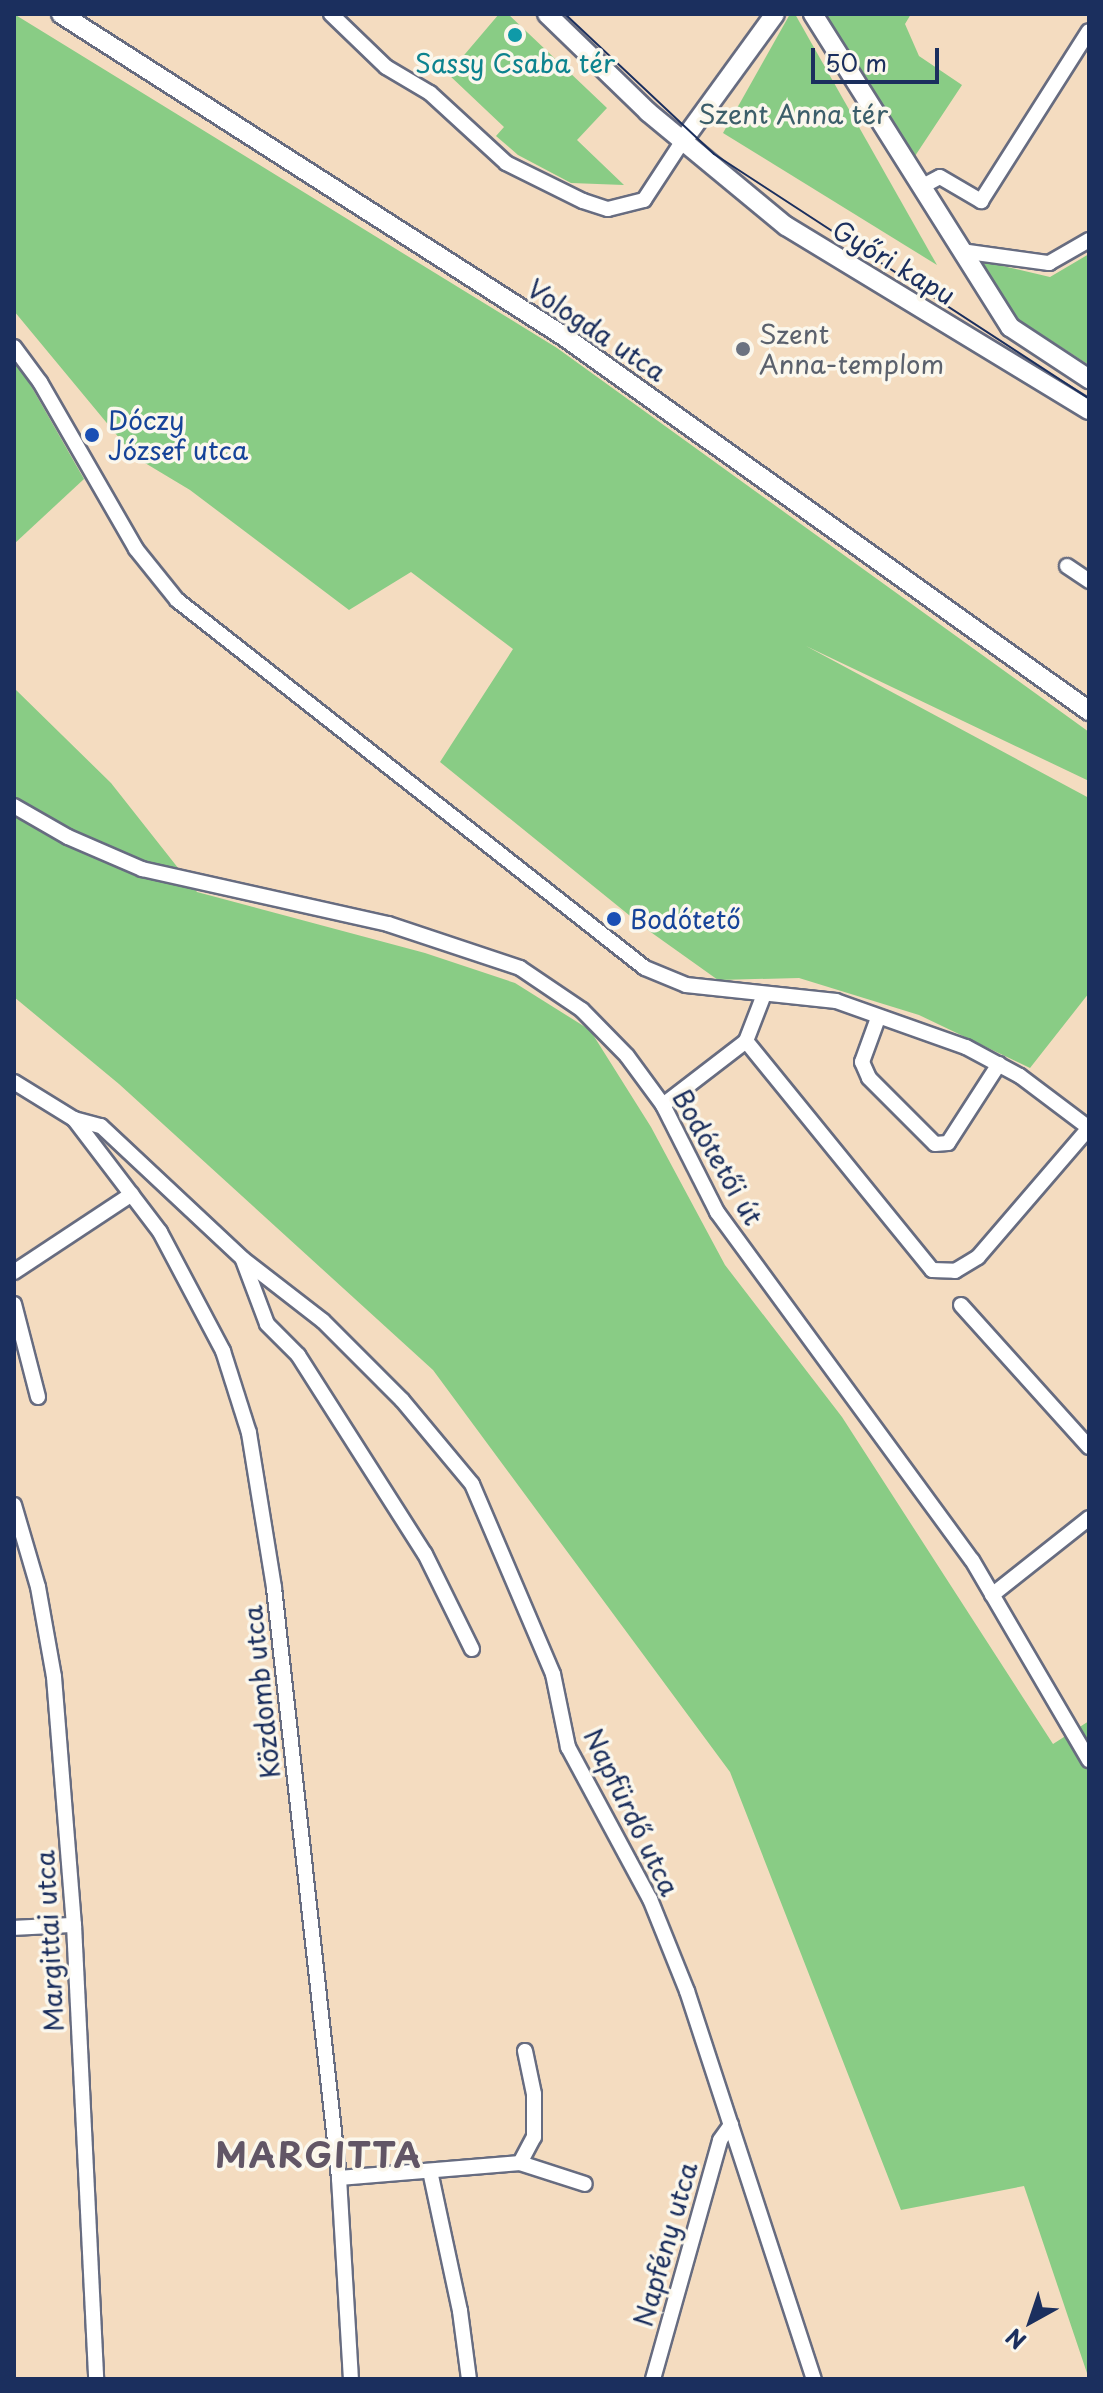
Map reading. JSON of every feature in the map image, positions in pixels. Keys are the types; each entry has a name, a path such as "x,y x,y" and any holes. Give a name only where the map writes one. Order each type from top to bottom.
{"street":[{"name":"Vologda utca","path":"61,14 565,337 1089,711"},
{"path":"331,14 386,67 430,93 506,163 583,201 608,209 644,200 775,14"},
{"name":"Győri kapu","path":"547,14 682,142 786,226 1089,410"},
{"path":"813,14 961,251 1049,263 1089,240"},
{"path":"921,187 940,177 981,201 1089,31"},
{"name":"Győri kapu","path":"961,251 1010,327 1089,379"},
{"path":"14,347 40,382 136,549 177,600 645,968 686,985 763,997 836,1001 966,1047 999,1064 1089,1128 978,1257 955,1271 932,1270 746,1041"},
{"path":"1067,566 1089,581"},
{"name":"Bodótetői út","path":"14,806 68,837 142,869 388,924 520,968 582,1010 627,1056 663,1105 717,1212 992,1595 1089,1760"},
{"path":"663,1105 746,1041 763,997"},
{"path":"878,1018 862,1062 869,1078 935,1144 948,1143 999,1064"},
{"name":"Közdomb utca","path":"14,1082 74,1119 132,1194 176,1259 223,1351 249,1433 274,1588 339,2178 351,2379"},
{"name":"Napfürdő utca","path":"74,1119 101,1126 243,1259 361,1357 472,1484 553,1674 568,1747 650,1899 731,2125 814,2379"},
{"path":"14,1272 132,1194"},
{"name":"Napfürdő utca","path":"243,1259 267,1324 298,1355 425,1554 472,1649"},
{"path":"14,1304 38,1397"},
{"path":"961,1305 1089,1447"},
{"name":"Margittai utca","path":"14,1505 38,1587 54,1677 74,1925 96,2379"},
{"path":"992,1595 1089,1518"},
{"path":"14,1928 74,1925"},
{"path":"520,2163 534,2137 534,2094 525,2051"},
{"name":"Napfény utca","path":"653,2379 720,2140 731,2125"},
{"path":"339,2178 520,2163 585,2184"},
{"path":"430,2171 460,2311 469,2379"}],"green space":[{"path":"14,14 557,348 1089,732 1089,781 806,646 1089,798 1089,993 1030,1068 919,1015 799,978 718,980 645,928 440,762 513,649 411,572 349,610 190,490 135,457 14,311"},
{"path":"499,14 508,14 607,108 577,140 624,185 571,183 518,155 496,136 504,127 448,74"},
{"name":"Szent Anna tér","path":"790,14 795,14 937,265 723,133"},
{"path":"825,14 911,14 905,24 919,56 962,85 915,156"},
{"path":"1089,254 1089,365 1013,316 981,261 1050,277"},
{"path":"14,356 84,479 14,544"},
{"path":"14,688 111,783 197,892 425,953 515,983 590,1030 651,1127 725,1265 842,1417 1053,1744 1089,1721 1089,2379 1024,2186 901,2210 730,1772 433,1370 119,1084 14,997"}],"tram line":[{"path":"565,14 714,154 1089,398"}],"place":[{"name":"Sassy Csaba tér","path":"515,35"},
{"name":"Szent Anna-templom","path":"743,349"},
{"name":"Dóczy József utca","path":"92,435"},
{"name":"Bodótető","path":"614,919"}],"district":[{"name":"MARGITTA","path":"319,2155"}]}
